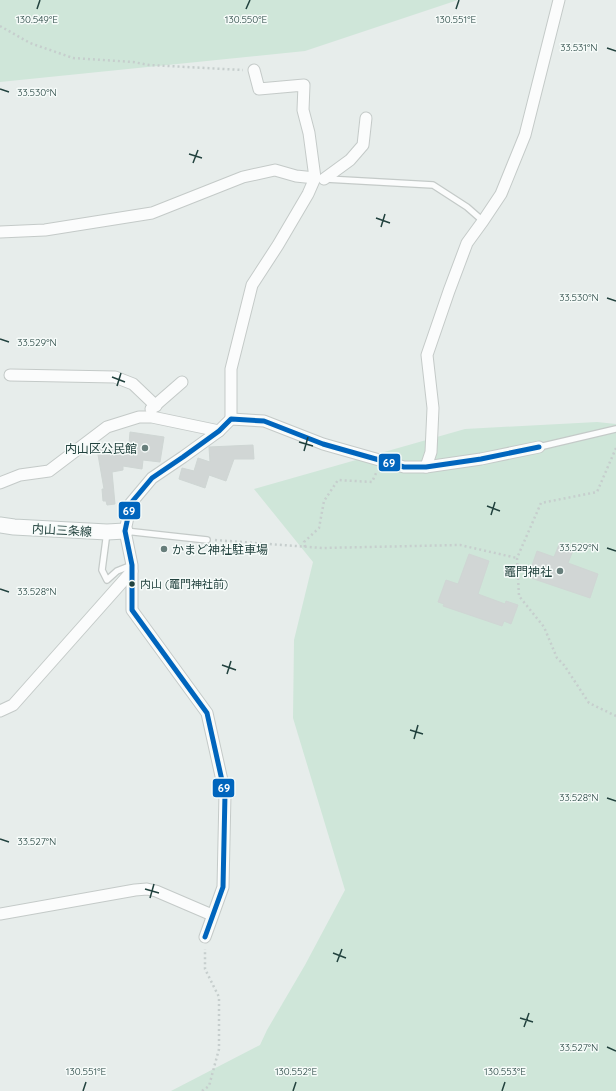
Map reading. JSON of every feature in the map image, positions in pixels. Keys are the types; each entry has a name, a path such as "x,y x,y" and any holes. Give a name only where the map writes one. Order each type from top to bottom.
{"main road":[{"name":"内山三条線","path":"0,525 107,532 125,531"}],"street":[{"path":"426,467 430,452 433,408 427,355 467,243 501,194 525,135 559,0"},
{"path":"254,70 259,89 304,85 303,110 320,178"},
{"path":"205,936 223,887 225,794 208,713 132,610 132,568 125,531 131,503 152,478 219,431 231,419 231,370 252,285 308,194 320,178 350,160 363,145 366,118"},
{"path":"0,232 45,230 152,214 243,177 275,170 296,176 320,178"},
{"path":"10,375 115,377 133,384 156,406"},
{"path":"0,483 20,475 49,471 107,427 139,417 156,406 182,382"},
{"path":"139,417 152,417 219,431"},
{"path":"231,419 264,421 291,430 322,444 381,462 404,467 426,467 481,459 539,447"},
{"path":"0,711 12,706 132,568"},
{"path":"0,914 147,889 156,891 212,915"}],"lane":[{"path":"320,178 433,185 467,207 483,222"},
{"path":"539,447 616,429"},
{"path":"125,531 206,540"},
{"path":"107,532 102,570 106,580 117,571 132,568"}],"path":[{"path":"0,26 30,43 73,58 133,62 149,65 254,70"},
{"path":"616,448 597,492 541,503 517,558 519,596 544,627 557,658 564,664 589,703 616,716"},
{"path":"305,547 304,542 319,528 324,501 338,480 372,482 381,462"},
{"path":"206,540 322,548 460,545 517,558"},
{"path":"202,1091 209,1086 219,1049 219,997 205,968 205,936"}],"green space":[{"path":"0,0 458,0 305,51 0,82"},
{"path":"597,422 616,424 616,1091 171,1091 260,1045 345,890 293,718 294,640 313,562 254,489 465,429"}],"building":[{"path":"130,432 164,437 160,462 143,460 142,469 123,466 123,470 112,472 115,504 107,505 106,501 103,501 102,489 104,489 97,449 129,444"},
{"path":"253,445 254,459 234,459 226,481 209,475 205,488 179,479 182,468 194,471 198,458 210,462 209,447"},
{"name":"竈門神社","path":"560,542 574,548 568,563 598,574 590,598 528,577 537,551 554,557"},
{"path":"469,554 489,561 478,594 505,604 506,601 518,605 511,624 504,621 502,626 443,606 444,604 438,602 446,580 458,584"}],"transit line":[{"name":"69","path":"205,937 223,887 225,794 207,713 132,610 132,565 125,531 131,503 152,478 219,431 231,419 264,421 323,444 404,467 426,467 481,459 539,447"}],"place":[{"name":"内山区公民館","path":"145,448"},
{"name":"かまど神社駐車場","path":"164,549"},
{"name":"竈門神社","path":"560,571"},
{"name":"内山 (竈門神社前)","path":"132,584"}]}
